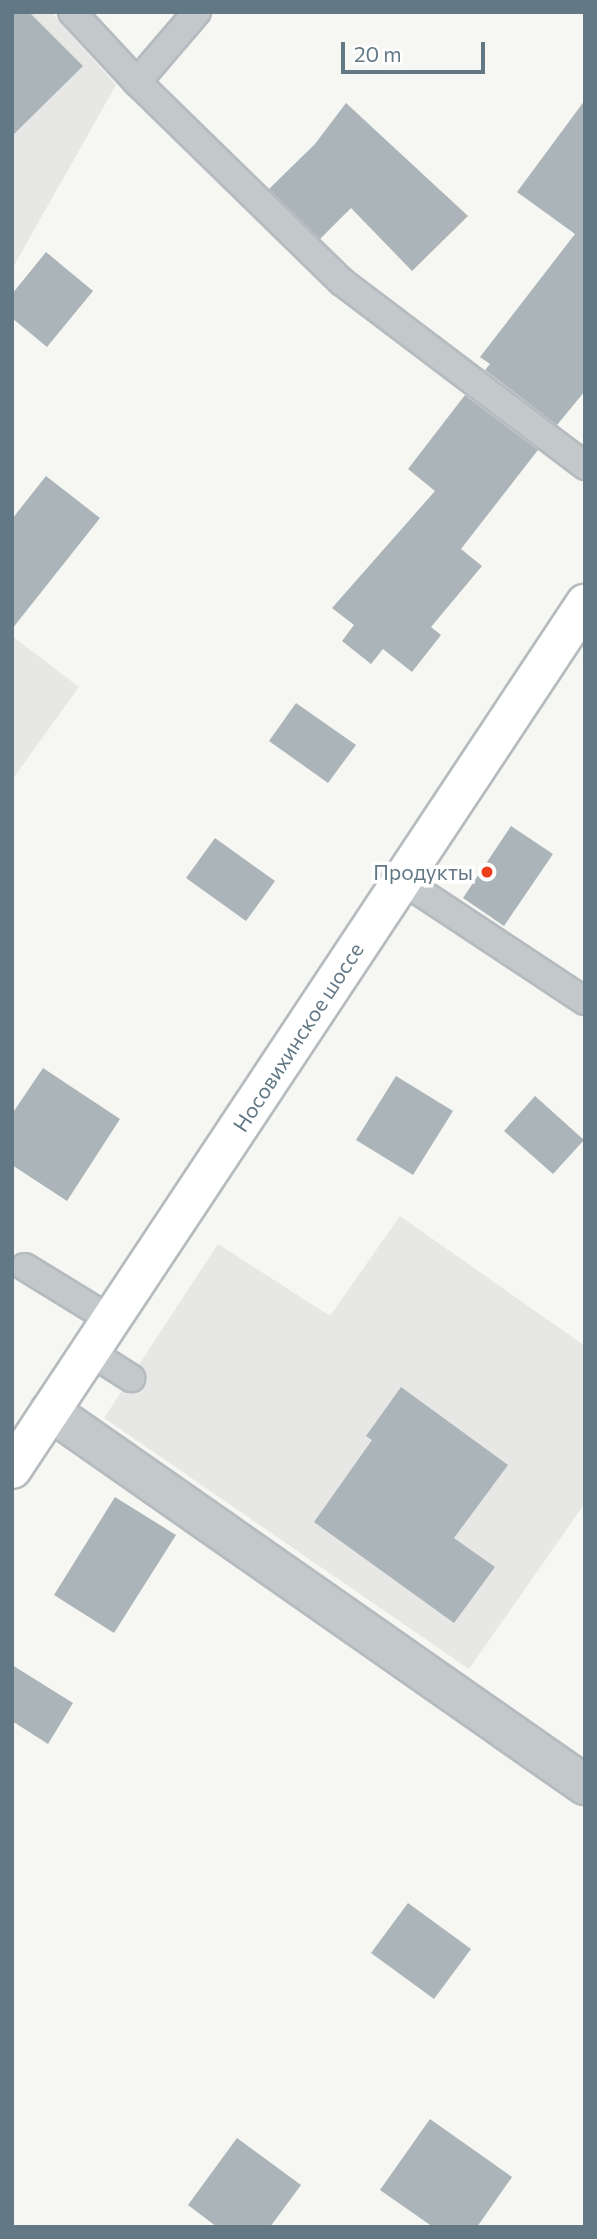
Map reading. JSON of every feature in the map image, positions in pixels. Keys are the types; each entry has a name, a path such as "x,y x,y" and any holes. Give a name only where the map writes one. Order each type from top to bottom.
{"main road":[{"name":"Носовихинское шоссе","path":"12,1469 585,604"}],"street":[{"path":"50,1411 585,1785"}],"lane":[{"path":"72,12 137,82 342,282 585,466"},
{"path":"137,82 197,12"},
{"path":"402,880 585,1001"},
{"path":"25,1267 111,1320"},
{"path":"90,1352 131,1378"}],"shaded area":[{"path":"12,12 51,12 116,85 12,269"},
{"path":"12,636 79,687 12,780"},
{"path":"400,1216 585,1346 585,1503 469,1669 104,1418 218,1244 330,1316"}],"building":[{"path":"12,12 29,12 83,66 12,136"},
{"path":"585,100 585,391 557,425 485,370 490,364 480,357 575,234 517,192"},
{"path":"346,103 468,216 412,271 351,208 320,239 269,189 315,144"},
{"path":"46,252 93,291 47,347 12,318 12,294"},
{"path":"465,395 538,450 461,549 482,566 431,627 441,635 412,672 383,649 371,664 342,641 354,625 332,608 435,491 408,469"},
{"path":"46,476 100,518 12,629 12,519"},
{"path":"296,703 356,745 328,783 269,741"},
{"path":"511,826 553,854 504,926 463,898"},
{"path":"215,838 275,881 246,921 186,878"},
{"path":"43,1068 120,1119 67,1201 12,1165 12,1114"},
{"path":"396,1076 453,1111 413,1175 356,1140"},
{"path":"535,1096 584,1140 553,1174 504,1131"},
{"path":"401,1387 508,1465 454,1538 495,1567 454,1623 314,1522 372,1440 366,1436"},
{"path":"115,1497 176,1535 114,1633 54,1595"},
{"path":"12,1665 73,1703 48,1744 12,1721"},
{"path":"408,1903 471,1949 434,1999 371,1953"},
{"path":"430,2119 512,2177 477,2227 433,2227 380,2190"},
{"path":"237,2138 301,2185 270,2227 217,2227 188,2205"}],"place":[{"name":"Продукты","path":"487,872"}]}
